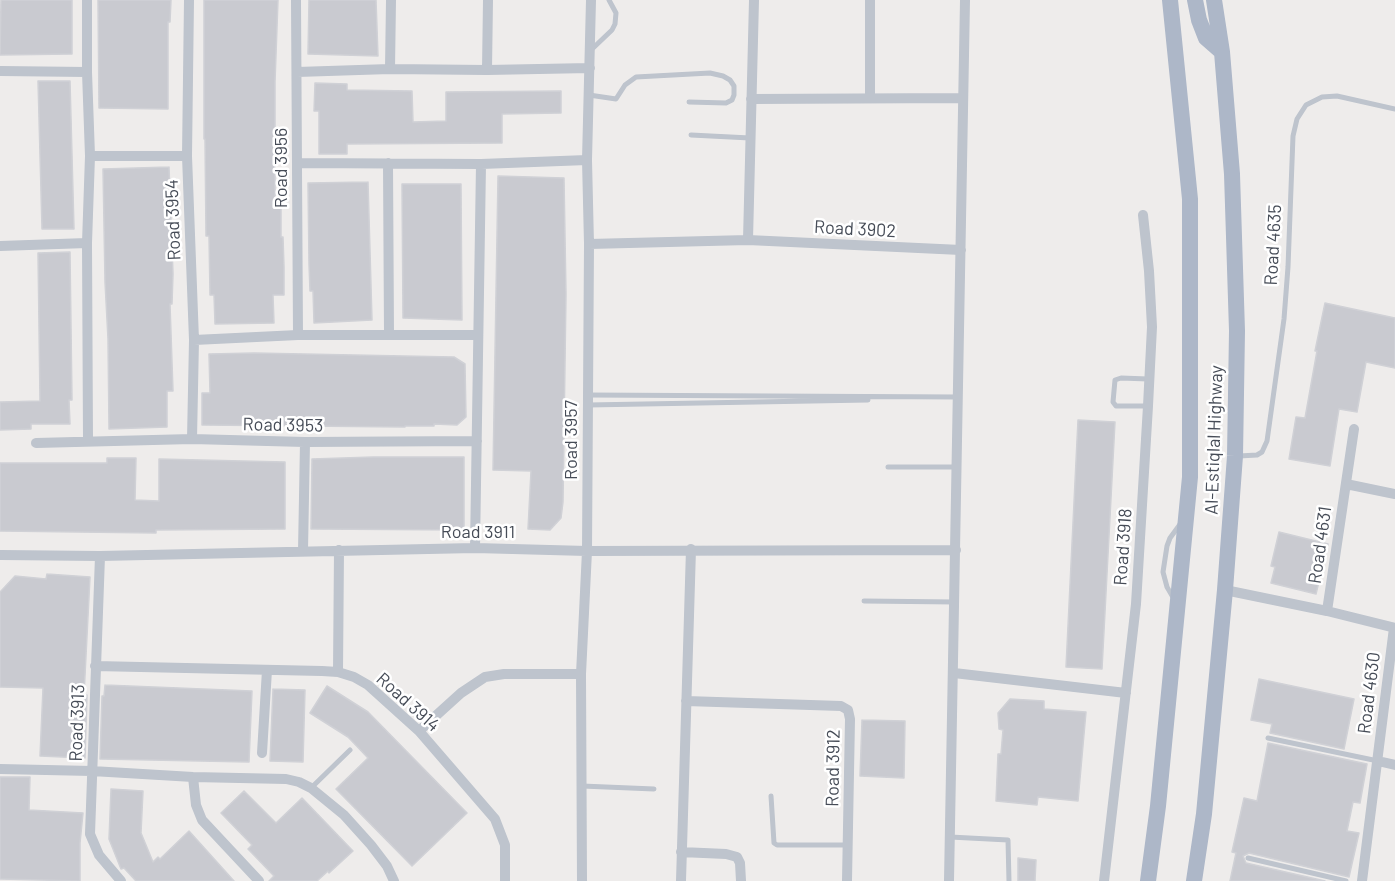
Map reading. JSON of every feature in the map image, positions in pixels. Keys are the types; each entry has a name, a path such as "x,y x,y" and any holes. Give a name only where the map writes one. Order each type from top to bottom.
{"main road":[{"name":"Al-Estiqlal Highway","path":"1148,881 1158,806 1190,477 1190,199 1170,0"},
{"path":"1195,0 1206,38 1222,52"},
{"name":"Al-Estiqlal Highway","path":"1194,881 1204,814 1236,456 1237,331 1232,174 1222,52 1214,0"}],"street":[{"path":"87,0 90,156 87,243 88,441"},
{"name":"Road 3954","path":"189,0 187,156 194,340 192,439"},
{"name":"Road 3956","path":"296,0 298,335"},
{"path":"390,69 392,0"},
{"path":"488,0 488,70"},
{"name":"Road 3957","path":"582,881 581,675 587,551 589,244 587,160 591,0"},
{"path":"748,240 754,0"},
{"path":"870,0 870,98"},
{"path":"949,881 965,0"},
{"path":"297,72 590,68"},
{"path":"0,71 87,72"},
{"path":"751,99 962,98"},
{"path":"90,156 187,156"},
{"path":"298,163 481,164 587,160"},
{"path":"388,163 390,335"},
{"path":"475,548 481,164"},
{"name":"Road 3918","path":"1104,881 1136,604 1148,406 1152,327 1143,215"},
{"name":"Road 3902","path":"589,244 748,240 962,250"},
{"path":"0,246 87,243"},
{"path":"194,340 298,335 478,335"},
{"name":"Road 4631","path":"1327,611 1354,429"},
{"name":"Road 3953","path":"36,443 192,439 305,442 477,441"},
{"path":"303,551 305,442"},
{"name":"Road 4631","path":"1346,484 1395,494"},
{"name":"Road 3911","path":"0,555 100,556 475,548 587,551 956,550"},
{"path":"681,881 690,549"},
{"path":"338,672 339,550"},
{"name":"Road 3913","path":"100,556 90,826 92,842 99,855 121,881"},
{"name":"Road 4631","path":"1225,590 1327,611 1394,628"},
{"name":"Road 4630","path":"1362,881 1394,628"},
{"name":"Road 3914","path":"95,666 338,672 354,677 368,685 419,731 495,819 505,845 505,881"},
{"path":"262,753 267,670"},
{"path":"954,673 1126,693"},
{"path":"419,731 461,693 485,678 504,674 581,675"},
{"name":"Road 3912","path":"686,701 841,706 848,710 850,719 847,881"},
{"name":"Road 4630","path":"1378,761 1395,765"},
{"path":"0,769 286,779 299,782 344,815 387,866 394,881"},
{"path":"193,777 196,805 202,820 259,881"},
{"path":"681,852 726,854 737,857 741,863 741,881"}],"lane":[{"path":"590,51 612,30 615,24 616,13 609,0"},
{"path":"589,95 616,99 625,85 636,77 710,73 723,76 734,86 732,100 726,103 689,102"},
{"name":"Road 4635","path":"1236,456 1257,455 1262,452 1267,441 1284,319 1293,136 1297,119 1306,105 1322,97 1337,96 1395,109"},
{"path":"691,135 750,138"},
{"path":"1148,379 1120,378 1115,380 1113,402 1116,406 1148,406"},
{"path":"588,400 876,399 881,397"},
{"path":"588,400 958,397"},
{"path":"888,466 957,467"},
{"path":"864,601 955,602"},
{"path":"1268,738 1378,761"},
{"path":"310,788 350,750"},
{"path":"582,786 654,789"},
{"path":"771,796 774,843 848,845"},
{"path":"950,837 1006,839 1010,843 1009,881"},
{"path":"1248,858 1346,881"}],"building":[{"path":"1,0 72,0 72,54 0,55"},
{"path":"98,0 171,0 170,22 168,22 168,109 99,108"},
{"path":"204,0 278,0 275,82 275,207 281,207 284,295 273,295 274,323 215,324 214,295 210,295 209,236 206,236"},
{"path":"309,0 376,0 378,56 308,54"},
{"path":"38,81 70,81 74,229 42,229"},
{"path":"315,83 347,84 347,90 412,91 413,122 446,121 446,92 561,91 561,113 502,114 502,143 347,144 347,154 319,154 319,111 314,111"},
{"path":"169,167 173,274 172,304 170,304 173,391 167,391 167,427 109,429 103,169"},
{"path":"498,176 564,178 566,294 563,502 561,518 550,530 528,529 531,471 493,470"},
{"path":"368,182 372,320 314,323 313,291 310,291 308,183"},
{"path":"402,184 461,184 462,320 403,318"},
{"path":"70,252 72,400 69,400 70,424 31,424 31,429 0,430 0,402 40,401 38,253"},
{"path":"1325,303 1395,318 1395,368 1366,362 1357,412 1339,409 1330,466 1289,459 1296,417 1305,418"},
{"path":"209,354 454,357 465,364 466,417 457,425 434,424 434,426 405,427 202,425 202,393 210,393"},
{"path":"1078,420 1115,422 1102,669 1066,667"},
{"path":"464,457 464,530 311,529 312,459"},
{"path":"107,458 136,458 135,500 159,501 159,459 285,462 285,529 156,530 156,533 0,531 0,463 107,463"},
{"path":"1279,532 1328,544 1316,594 1271,583 1275,567 1271,566"},
{"path":"47,574 90,577 84,695 87,695 85,758 40,756 43,688 0,687 0,592 15,576 46,579"},
{"path":"1259,679 1354,699 1344,749 1270,733 1272,724 1251,720"},
{"path":"105,685 252,691 249,762 100,759 102,696 104,696"},
{"path":"327,686 368,712 467,813 412,866 336,789 368,758 348,737 310,713"},
{"path":"273,689 305,690 303,762 270,761"},
{"path":"1010,699 1044,701 1044,709 1086,712 1078,801 1038,797 1037,805 996,801 998,754 1001,754 1003,730 999,729 998,713"},
{"path":"862,720 905,721 904,778 860,776"},
{"path":"1268,743 1367,764 1360,803 1353,802 1347,831 1359,833 1349,877 1249,853 1243,856 1246,863 1325,881 1230,881 1236,853 1232,852 1244,798 1257,801"},
{"path":"0,777 30,777 29,810 83,813 80,881 0,879"},
{"path":"111,789 143,791 141,833 153,862 158,857 160,859 189,831 234,881 136,881 124,868 121,869 109,839"},
{"path":"244,791 276,823 302,798 353,851 317,881 269,881 274,876 248,849 252,845 221,813"},
{"path":"1018,858 1036,860 1035,881 1018,881"}]}
